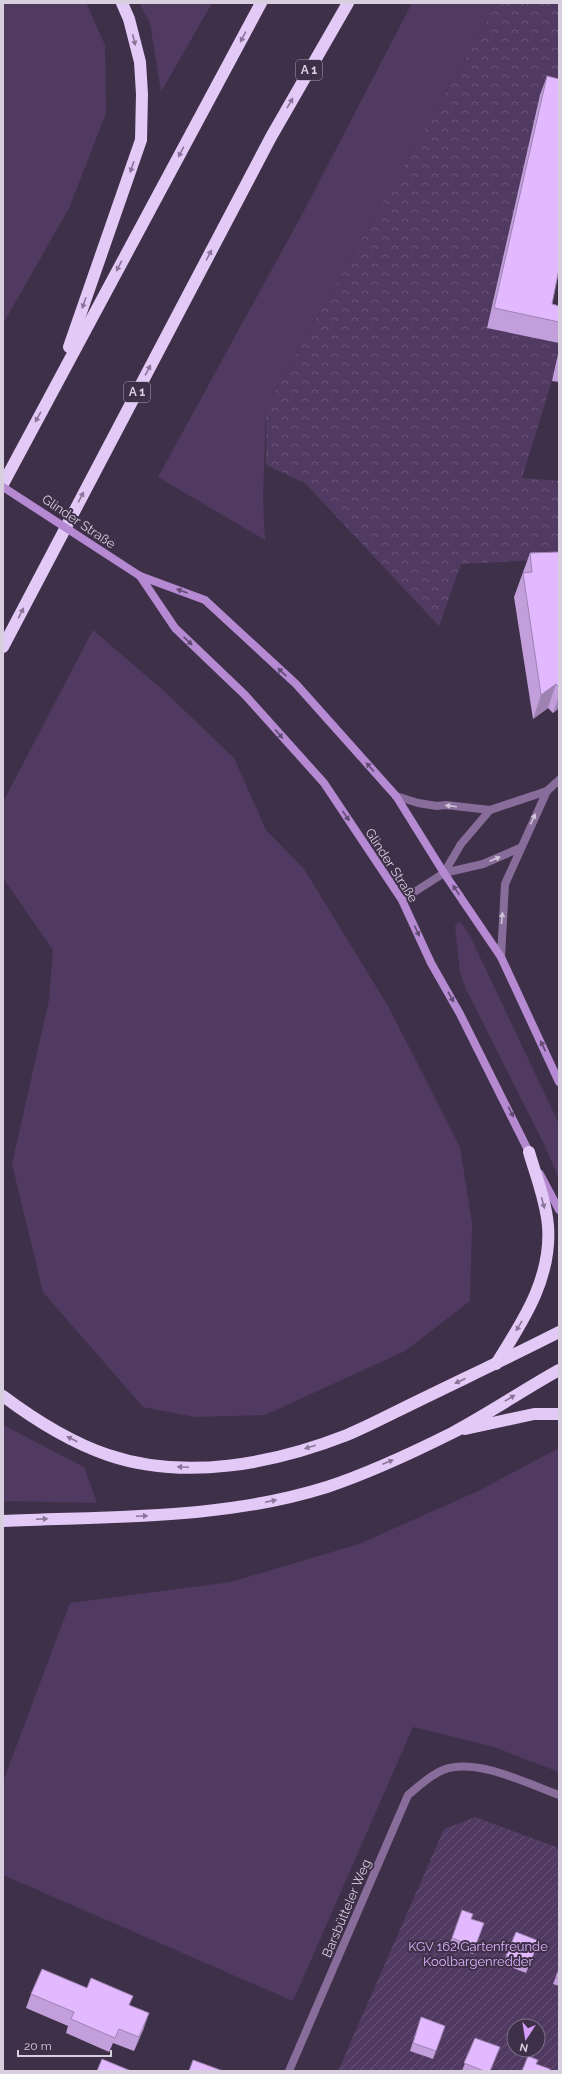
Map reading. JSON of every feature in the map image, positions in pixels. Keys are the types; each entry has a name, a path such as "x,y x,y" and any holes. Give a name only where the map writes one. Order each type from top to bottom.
{"highway":[{"path":"56,382 141,140 142,99 140,62 129,19 122,3"},
{"path":"3,484 56,382 261,3"},
{"name":"A 1","path":"3,647 271,137 348,3"},
{"path":"496,1364 530,1307 540,1286 544,1267 548,1226 529,1152"},
{"path":"3,1396 28,1415 74,1440 108,1455 151,1464 185,1468 224,1466 273,1458 348,1435 559,1332"},
{"path":"3,1521 206,1512 253,1505 295,1496 352,1478 452,1432 559,1370"},
{"path":"452,1432 534,1414 559,1414"}],"main road":[{"name":"Glinder Straße","path":"3,487 34,505 140,576 205,600 296,684 396,796 444,873 502,957 559,1082"},
{"name":"Glinder Straße","path":"140,576 175,628 245,695 324,783 402,900 432,963 460,1014 559,1210"}],"street":[{"path":"396,796 437,806 446,805 490,810 547,790 559,780"},
{"path":"502,957 505,884 547,790"},
{"path":"444,873 461,844 490,810"},
{"path":"402,900 444,873 483,864 520,848"},
{"name":"Barsbütteler Weg","path":"289,2071 408,1795 422,1783 443,1770 466,1767 487,1770 559,1795"}],"green space":[{"path":"3,3 86,3 105,45 106,113 70,206 3,324"},
{"path":"139,3 212,3 161,92 150,23"},
{"path":"412,3 497,3 266,406 263,500 265,540 158,477 305,209"},
{"path":"497,3 559,3 559,100 540,96 487,327 559,343 552,381 522,478 559,481 559,559 461,564 439,626 305,483 266,465 266,406"},
{"path":"93,630 165,692 234,758 266,830 304,869 388,1006 460,1147 472,1223 470,1301 405,1351 265,1415 195,1417 143,1407 43,1292 12,1164 49,1000 53,950 3,878 3,802"},
{"path":"460,921 470,936 559,1124 559,1179 545,1146 466,989 460,973 455,926"},
{"path":"3,1425 84,1467 97,1503 3,1501"},
{"path":"559,1448 559,1772 494,1747 413,1727 293,2001 3,1875 3,1782 70,1603 231,1582 359,1544 478,1491"},
{"name":"KGV 162 Gartenfreunde Koolbargenredder","path":"475,1817 559,1848 559,2071 338,2071 444,1829"}],"building":[{"path":"547,76 559,79 559,269 552,304 559,306 559,322 494,308"},
{"path":"559,552 559,687 556,684 541,695 523,573 532,572 530,553"},
{"path":"462,1910 473,1914 471,1919 484,1923 475,1947 452,1938"},
{"path":"516,1932 539,1941 529,1965 506,1956"},
{"path":"42,1969 87,1988 91,1978 133,1996 129,2005 149,2013 139,2037 119,2029 115,2038 71,2019 74,2012 31,1994"},
{"path":"559,1969 559,1978 556,1977"},
{"path":"421,2017 445,2026 436,2051 413,2043"},
{"path":"475,2038 500,2047 490,2071 484,2071 464,2063"},
{"path":"527,2058 538,2060 536,2064 550,2069 549,2071 522,2071"},
{"path":"102,2059 131,2071 97,2071"},
{"path":"193,2060 223,2071 189,2071"}]}
